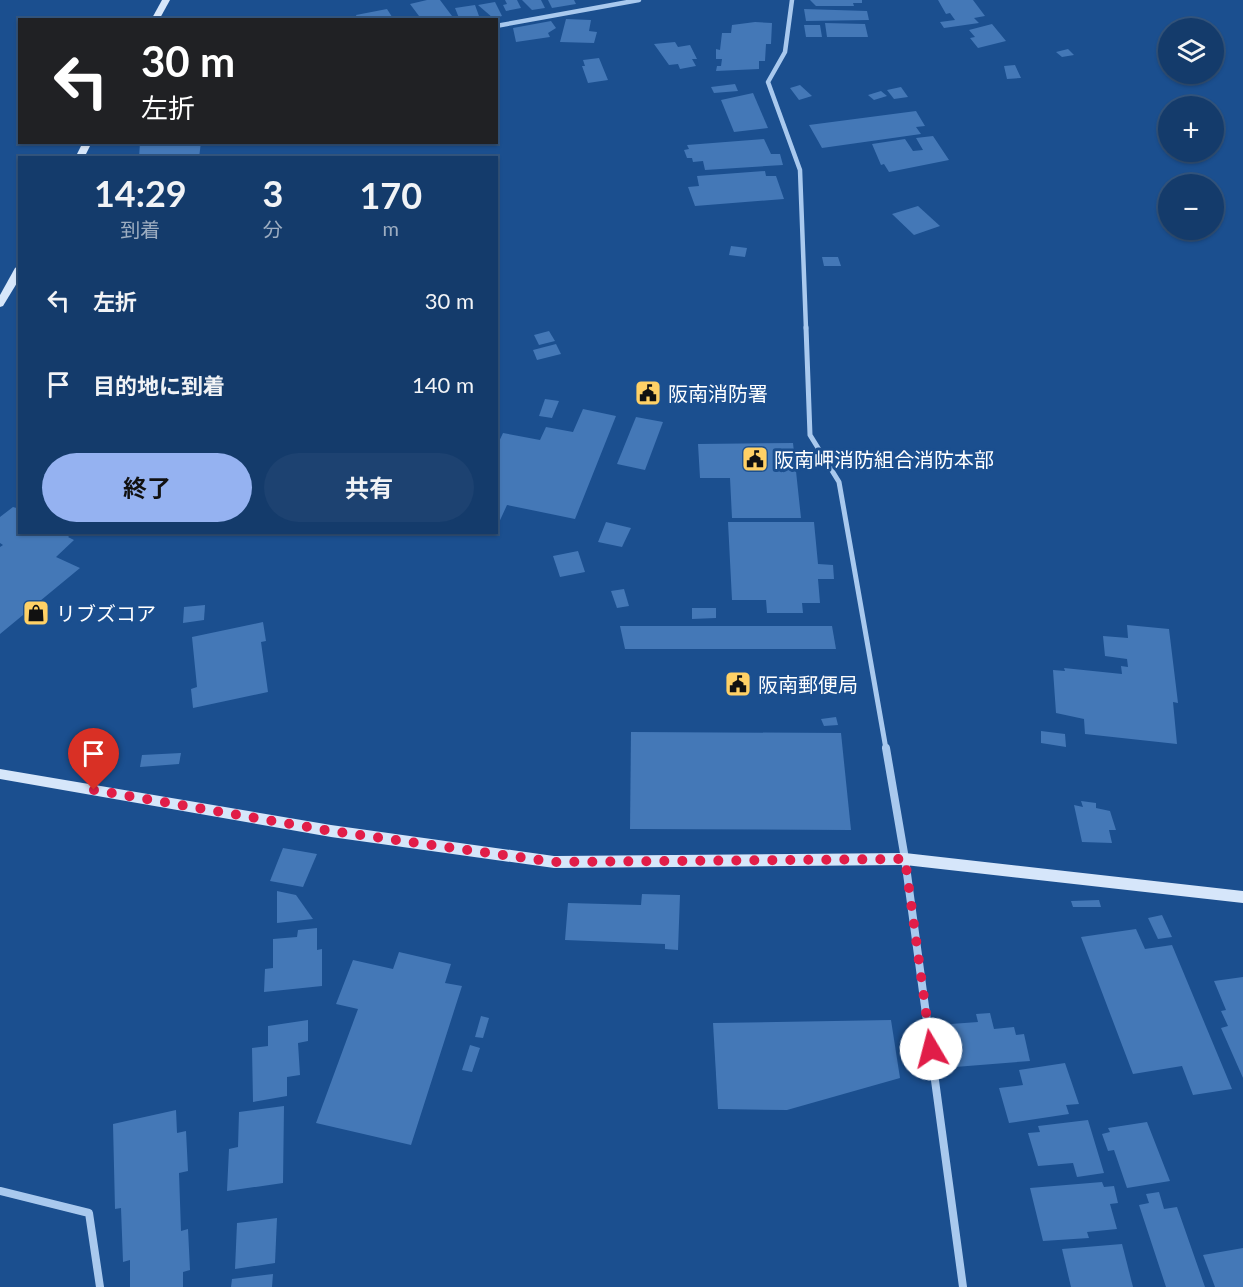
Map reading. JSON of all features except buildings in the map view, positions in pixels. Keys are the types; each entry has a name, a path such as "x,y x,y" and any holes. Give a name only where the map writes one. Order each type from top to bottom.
{"street":[{"path":"156,18 166,0"},
{"path":"600,0 602,6"},
{"path":"498,26 639,0"},
{"path":"792,0 785,52 768,82 800,170 810,435 839,482 905,859 963,1287"},
{"path":"0,303 18,272"},
{"path":"0,774 331,831 554,862 905,859 1243,897"},
{"path":"0,1191 89,1213 100,1287"}],"place":[{"name":"阪南消防署","path":"648,393"},
{"name":"阪南岬消防組合消防本部","path":"755,459"},
{"name":"リブズコア","path":"36,613"},
{"name":"阪南郵便局","path":"738,684"}],"route":[{"path":"94,790 331,831 554,862 905,859 931,1049"}]}
